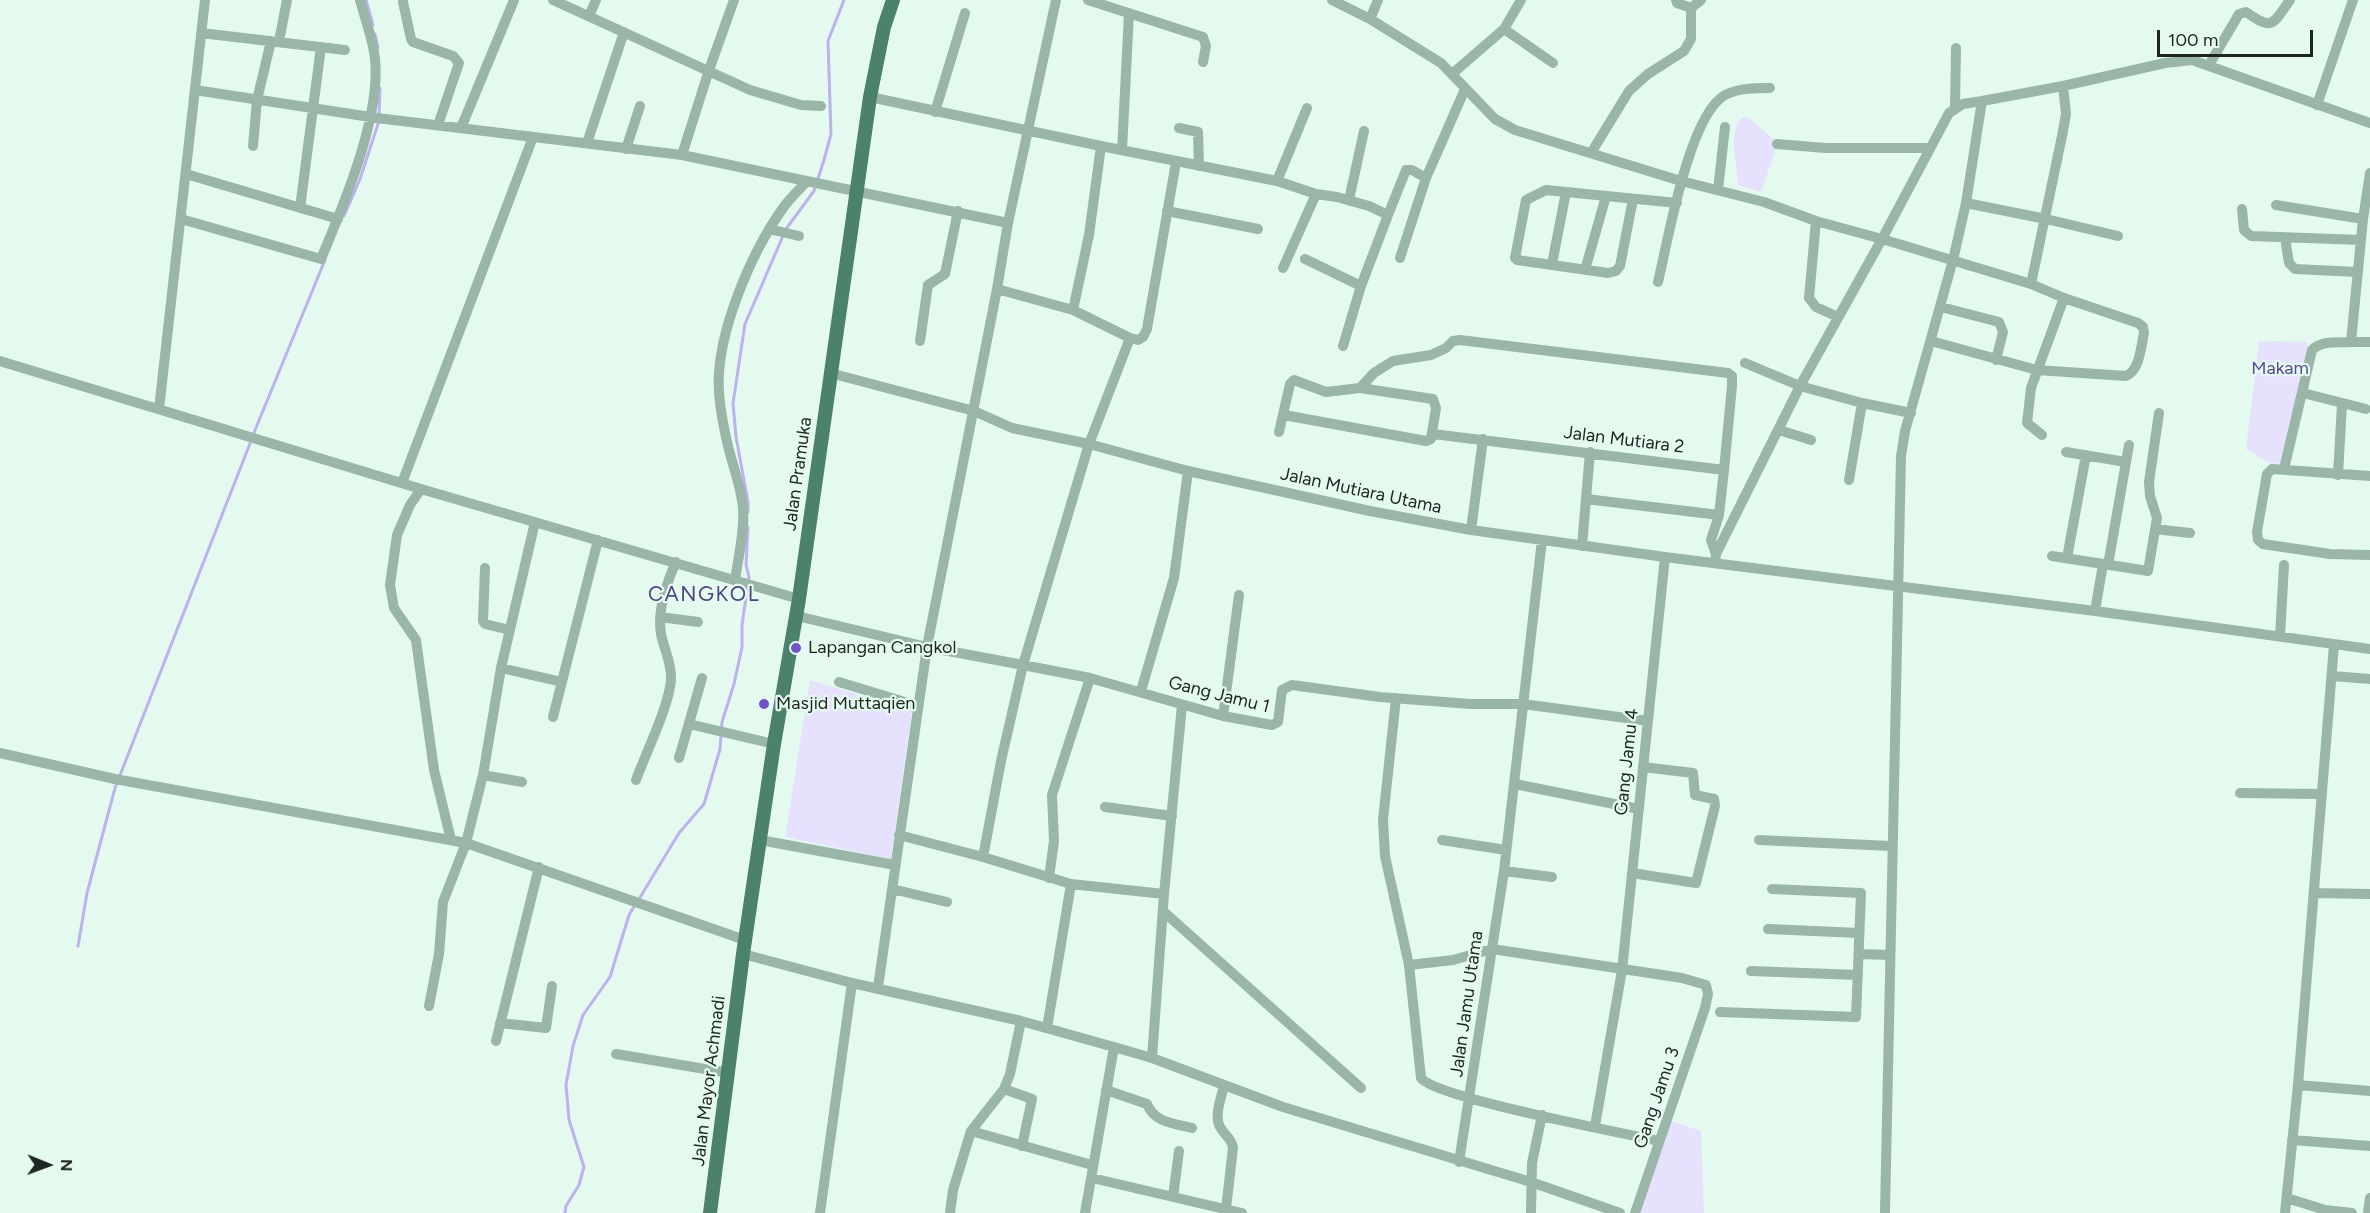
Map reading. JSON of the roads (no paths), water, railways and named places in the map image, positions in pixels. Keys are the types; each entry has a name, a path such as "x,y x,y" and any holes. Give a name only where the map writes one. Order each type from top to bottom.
{"main road":[{"name":"Jalan Pramuka","path":"743,954 774,744 799,599 870,97 884,27 893,0"},
{"name":"Jalan Mayor Achmadi","path":"710,1213 743,954"}],"street":[{"path":"159,409 205,0"},
{"path":"253,146 257,100 287,0"},
{"path":"182,219 321,259 378,118 375,61 360,0"},
{"path":"461,128 514,0"},
{"path":"553,0 761,94 801,105 821,106"},
{"path":"589,16 597,0"},
{"path":"682,155 734,0"},
{"path":"878,987 927,647 974,411 1008,223 1056,0"},
{"path":"1088,0 1110,3 1129,13 1203,37 1206,46 1203,62"},
{"path":"1332,0 1441,63 1494,119 1515,130 1681,182 1764,202 1816,221 2031,284 2144,327 2136,368 2133,374 2126,376 2037,370 1931,341"},
{"path":"1370,20 1378,0"},
{"path":"1452,74 1504,28 1521,0"},
{"path":"1676,0 1677,3 1691,8"},
{"path":"1691,8 1701,0"},
{"path":"2210,65 2239,14 2246,12 2262,23 2269,24 2274,22 2290,0"},
{"path":"2317,105 2353,0"},
{"path":"403,2 413,42 453,56 459,63 438,125"},
{"path":"1591,153 1629,91 1648,74 1684,51 1691,39 1691,8"},
{"path":"935,112 965,13"},
{"path":"1122,150 1129,13"},
{"path":"1504,28 1553,63"},
{"path":"587,143 624,32"},
{"path":"201,33 345,50"},
{"path":"300,208 321,47"},
{"path":"1955,107 1956,48"},
{"path":"1715,559 1800,386 1949,113 1955,107 2166,63 2192,60 2370,123"},
{"path":"2031,284 2066,114 2063,86"},
{"path":"1658,282 1681,182 1701,125 1710,108 1724,96 1740,90 1770,88"},
{"path":"1400,258 1426,178 1465,89"},
{"path":"195,90 378,118 682,155 1008,223"},
{"path":"870,97 1028,132 1277,181 1316,194 1349,201 1388,215"},
{"path":"1885,1213 1900,456 1953,260 1966,203 1982,101"},
{"path":"627,149 640,106"},
{"path":"1277,181 1307,108"},
{"path":"1718,190 1725,127"},
{"path":"1179,128 1198,132 1199,166"},
{"path":"1349,201 1364,131"},
{"path":"402,483 533,137"},
{"path":"1777,144 1825,148 1930,148"},
{"path":"1073,310 1089,235 1101,146"},
{"path":"997,290 1073,310 1130,338 1138,340 1143,337 1147,328 1176,162"},
{"path":"1343,346 1361,286 1406,171 1412,170 1426,178"},
{"path":"186,174 338,219"},
{"path":"2351,342 2357,272 2370,174"},
{"path":"745,584 743,509 740,486 728,445 722,413 719,392 719,358 741,291 769,229 784,207 813,182"},
{"path":"1633,199 1620,266 1616,272 1608,273 1517,260 1514,254 1526,201 1546,190 1677,203"},
{"path":"1552,264 1566,192"},
{"path":"1283,268 1316,194"},
{"path":"1586,270 1606,195"},
{"path":"1966,203 2118,236"},
{"path":"2276,206 2363,219"},
{"path":"2242,208 2242,222 2246,234 2251,236 2361,240"},
{"path":"920,341 928,285 945,274 958,211"},
{"path":"1167,211 1258,229"},
{"path":"1816,221 1809,298 1816,307 1838,317"},
{"path":"769,229 799,236"},
{"path":"2285,238 2289,262 2295,269 2357,272"},
{"path":"1305,259 1361,286"},
{"path":"2042,435 2028,423 2031,388 2064,298"},
{"path":"1941,307 1999,322 2003,332 1996,360"},
{"path":"983,857 1001,761 1023,665 1089,444 1130,338"},
{"path":"1360,388 1374,373 1394,361 1431,355 1446,348 1453,341 1460,340 1728,373 1732,376 1732,386 1724,470 1719,515 1711,540 1715,559"},
{"path":"2284,469 2312,350 2317,345 2370,342"},
{"path":"0,360 421,489 799,599"},
{"path":"1745,363 1800,386 1862,403 1911,413"},
{"name":"Jalan Mutiara Utama","path":"830,373 974,411 1012,428 1089,444 1188,471 1370,511 1471,530 1665,557 1715,559 1897,586 2370,649"},
{"path":"1279,432 1290,384 1294,380 1326,392 1360,388 1433,399 1436,408 1433,434"},
{"path":"2303,393 2366,409"},
{"path":"1849,480 1862,403"},
{"path":"2337,475 2342,404"},
{"path":"2052,556 2148,571 2156,511 2148,482 2159,412"},
{"name":"Jalan Mutiara 2","path":"1284,415 1426,441 1429,441 1433,434 1724,470"},
{"path":"1779,430 1811,440"},
{"path":"1471,530 1483,439"},
{"path":"2095,611 2129,445"},
{"path":"1582,546 1590,452"},
{"path":"2066,452 2126,462"},
{"path":"2067,558 2086,455"},
{"path":"2370,476 2272,469 2267,474 2258,540 2263,544 2330,554 2370,555"},
{"path":"1141,691 1174,578 1188,471"},
{"path":"421,489 397,535 390,585 394,608 416,640 434,770 451,840"},
{"path":"1586,499 1719,515"},
{"path":"429,1006 439,954 443,902 466,843 483,775 501,668 535,522"},
{"path":"2155,529 2190,533"},
{"path":"553,717 598,540"},
{"name":"Jalan Jamu Utama","path":"1459,1162 1504,871 1542,540"},
{"name":"Gang Jamu 4","path":"1595,1126 1622,970 1665,557"},
{"path":"636,780 668,696 671,680 670,664 661,634 660,617 667,582 676,562"},
{"path":"2280,636 2284,565"},
{"path":"485,568 483,621 485,624 510,630"},
{"path":"1223,716 1239,595"},
{"name":"Gang Jamu 1","path":"796,616 927,647 1090,678 1223,716 1276,725 1282,690 1292,685 1396,698 1470,704 1523,704 1648,721"},
{"path":"660,617 698,622"},
{"path":"2286,1213 2334,645"},
{"path":"501,668 562,682"},
{"path":"2332,676 2370,679"},
{"path":"679,758 702,678"},
{"path":"1050,878 1054,842 1052,795 1090,678"},
{"path":"839,682 918,706"},
{"path":"1396,698 1383,820 1386,855 1409,965 1421,1078 1433,1087 1470,1099 1659,1141"},
{"path":"1152,1059 1164,894 1182,705"},
{"path":"689,724 774,744"},
{"path":"1,755 324,819 466,843 745,940"},
{"path":"1632,873 1696,883 1715,806 1714,799 1695,795 1693,773 1643,767"},
{"path":"483,775 522,782"},
{"path":"1515,784 1639,809"},
{"path":"2240,793 2321,794"},
{"path":"1105,807 1172,816"},
{"path":"899,836 983,857 1071,884 1164,894"},
{"path":"760,840 895,865"},
{"path":"1442,840 1506,850"},
{"path":"1759,840 1891,846"},
{"path":"496,1041 539,867"},
{"path":"1504,871 1552,877"},
{"path":"1047,1028 1071,884"},
{"path":"892,889 947,902"},
{"path":"1720,1012 1856,1017 1861,893 1772,889"},
{"path":"2314,893 2370,894"},
{"path":"1164,912 1361,1088"},
{"path":"1768,929 1859,933"},
{"path":"1409,965 1453,960 1492,949 1622,970"},
{"path":"743,954 852,983 1022,1021 1114,1047 1283,1107 1531,1182 1620,1213"},
{"path":"1858,954 1889,955"},
{"name":"Gang Jamu 3","path":"1622,970 1698,982 1706,985 1708,994 1635,1213"},
{"path":"1751,971 1858,975"},
{"path":"820,1213 852,983"},
{"path":"500,1023 546,1028 552,986"},
{"path":"950,1213 953,1190 971,1131 1004,1089 1010,1074 1022,1021"},
{"path":"1085,1213 1114,1047"},
{"path":"616,1054 729,1073"},
{"path":"2298,1085 2370,1091"},
{"path":"1224,1086 1218,1121 1220,1128 1232,1141 1233,1148 1226,1209"},
{"path":"1004,1089 1032,1099 1022,1146"},
{"path":"1106,1090 1147,1104 1151,1115 1158,1119 1192,1128"},
{"path":"1531,1213 1532,1163 1542,1114"},
{"path":"971,1131 1092,1166"},
{"path":"2292,1140 2370,1146"},
{"path":"1173,1197 1179,1151"},
{"path":"1092,1178 1242,1213"},
{"path":"2287,1198 2325,1210 2352,1213"},
{"path":"2368,1213 2370,1198"}],"waterway":[{"path":"366,0 373,25"},
{"path":"748,512 733,403 745,324 786,229 814,191 824,160 831,134 828,41 844,0"},
{"path":"375,34 378,48"},
{"path":"379,114 380,88"},
{"path":"344,216 360,179 379,121"},
{"path":"253,435 325,260"},
{"path":"78,946 87,893 115,788 251,441"},
{"path":"639,899 679,833 704,804 720,749 722,722 734,684 742,647 742,625 749,577 746,565 748,527"},
{"path":"565,1213 566,1206 579,1185 584,1167 569,1120 566,1085 573,1046 583,1015 610,977 629,915 635,905"}],"place":[{"name":"Lapangan Cangkol","path":"796,648"},
{"name":"Masjid Muttaqien","path":"764,704"}],"district":[{"name":"CANGKOL","path":"704,595"}],"park label":[{"name":"Makam","path":"2280,369"}]}
